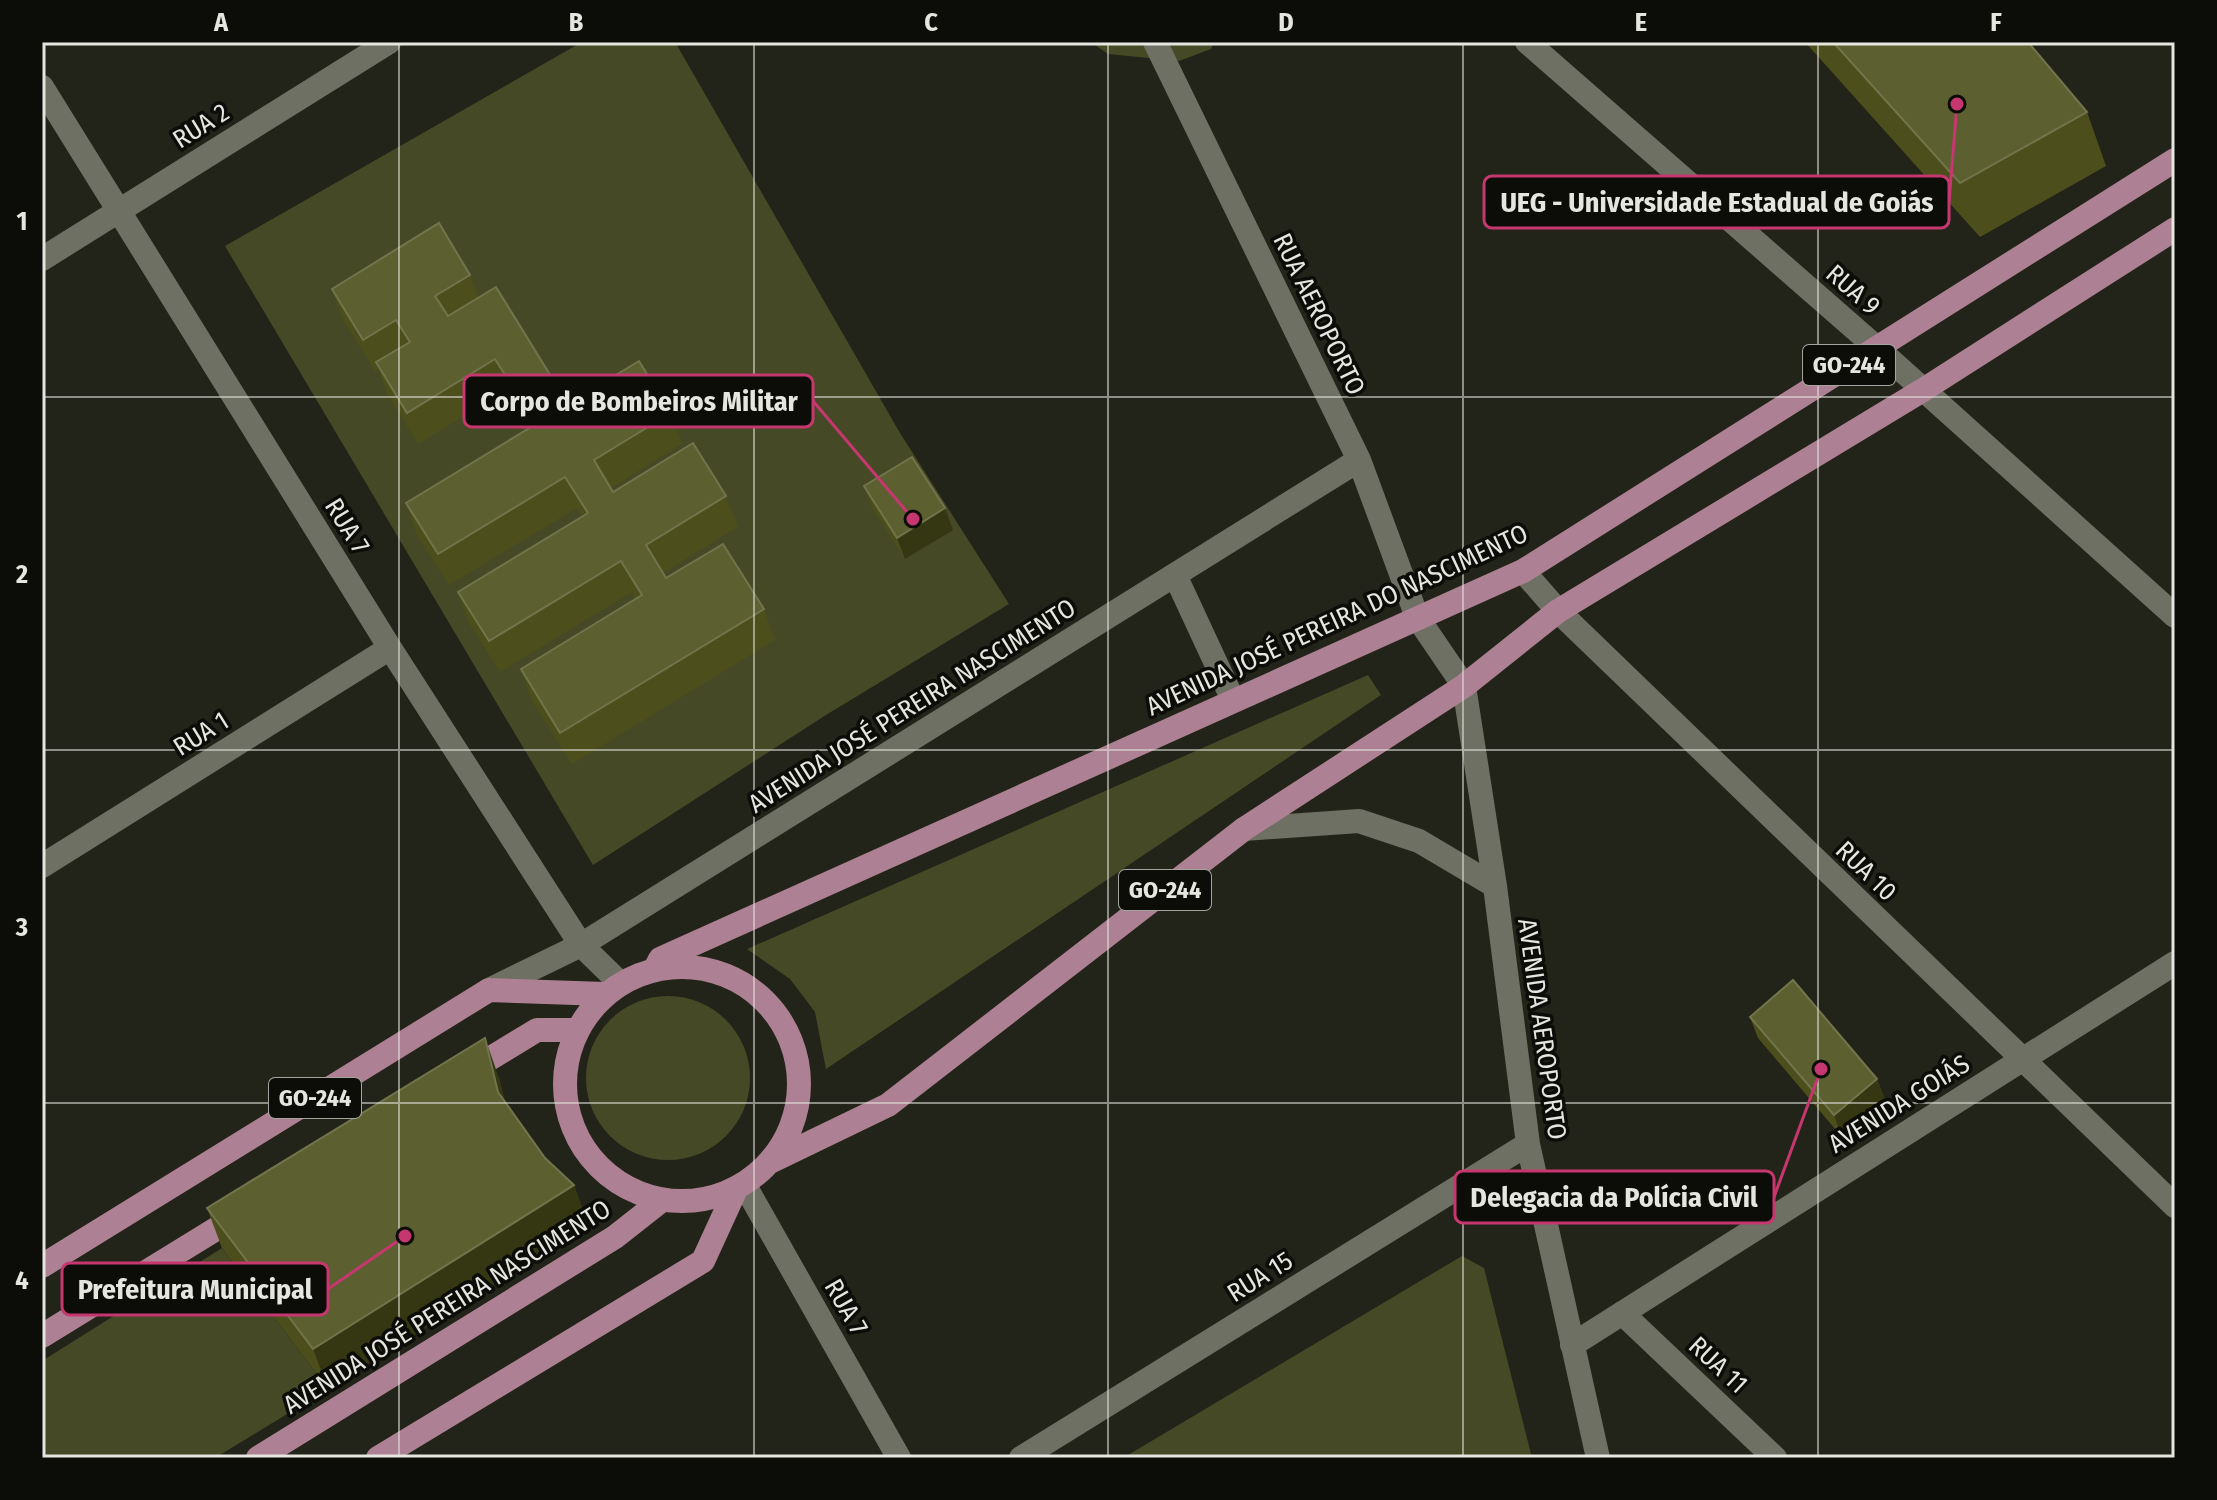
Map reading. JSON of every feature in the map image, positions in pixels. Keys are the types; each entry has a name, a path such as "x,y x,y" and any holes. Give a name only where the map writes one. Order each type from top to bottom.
{"main road":[{"name":"AVENIDA JOSÉ PEREIRA DO NASCIMENTO","path":"655,969 660,959 1523,571 2175,160"},
{"name":"AVENIDA JOSÉ PEREIRA DO NASCIMENTO","path":"770,1162 790,1131 799,1095 797,1058 783,1023 759,995 728,975 692,967 655,969 613,989 589,1011 576,1030 565,1065 564,1102 576,1137 597,1167 627,1189 662,1200 700,1201 740,1186 770,1162 888,1105 1244,829 1464,686 1558,611 1923,390 2175,229"},
{"name":"GO-244","path":"489,990 613,989"},
{"name":"AVENIDA JOSÉ PEREIRA NASCIMENTO","path":"42,1266 489,990"},
{"path":"443,1088 537,1030 576,1030"},
{"name":"GO-244","path":"378,1458 703,1261 740,1186"},
{"name":"AVENIDA JOSÉ PEREIRA NASCIMENTO","path":"258,1458 615,1237 662,1200"},
{"path":"42,1336 256,1204"}],"street":[{"name":"RUA 2","path":"42,259 389,42"},
{"name":"RUA AEROPORTO","path":"1155,42 1359,460 1417,617"},
{"name":"RUA 9","path":"1527,42 1877,348 2175,616"},
{"name":"RUA 7","path":"42,87 390,648 581,945 613,989"},
{"name":"AVENIDA JOSÉ PEREIRA NASCIMENTO","path":"489,990 581,945 1359,460"},
{"name":"RUA 10","path":"1523,571 1558,611 2175,1206"},
{"path":"1175,575 1233,700"},
{"name":"AVENIDA AEROPORTO","path":"1417,617 1464,686 1495,886 1528,1144 1598,1458"},
{"name":"RUA 1","path":"42,866 390,648"},
{"path":"1244,829 1359,821 1419,841 1495,886"},
{"name":"AVENIDA GOIÁS","path":"1572,1345 2175,963"},
{"name":"RUA 15","path":"1021,1458 1528,1144"},
{"name":"RUA 7","path":"740,1186 899,1458"},
{"name":"RUA 11","path":"1622,1313 1775,1458"}],"green space":[{"path":"582,42 675,42 900,433 1009,604 826,715 593,865 225,246"},
{"path":"1091,42 1214,42 1211,49 1179,61 1108,54"},
{"path":"1368,675 1381,695 826,1069 815,1012 790,979 747,949"},
{"path":"668,996 700,1002 726,1020 744,1046 750,1078 744,1110 726,1136 700,1154 668,1160 636,1154 610,1136 592,1110 586,1078 592,1046 610,1020 636,1002"},
{"path":"222,1248 328,1389 215,1458 42,1458 42,1361"},
{"path":"1462,1256 1484,1268 1532,1458 1123,1458"}],"building":[{"path":"1833,42 2028,42 2087,112 1960,183"},
{"path":"439,223 470,275 435,296 448,316 496,287 568,404 639,361 671,413 594,460 613,492 693,443 726,496 646,545 666,578 723,544 764,609 560,733 521,669 642,595 621,561 489,641 458,592 588,513 565,477 438,554 406,503 536,424 495,359 407,413 376,362 410,342 396,320 363,340 332,289"},
{"path":"912,457 945,508 897,538 864,486"},
{"path":"1793,980 1877,1079 1834,1115 1750,1017"},
{"path":"485,1038 498,1092 545,1158 574,1185 313,1349 207,1208"}],"place":[{"name":"UEG - Universidade Estadual de Goiás","path":"1957,104"},
{"name":"Corpo de Bombeiros Militar","path":"913,519"},
{"name":"Delegacia da Polícia Civil","path":"1821,1069"},
{"name":"Prefeitura Municipal","path":"405,1236"}]}
